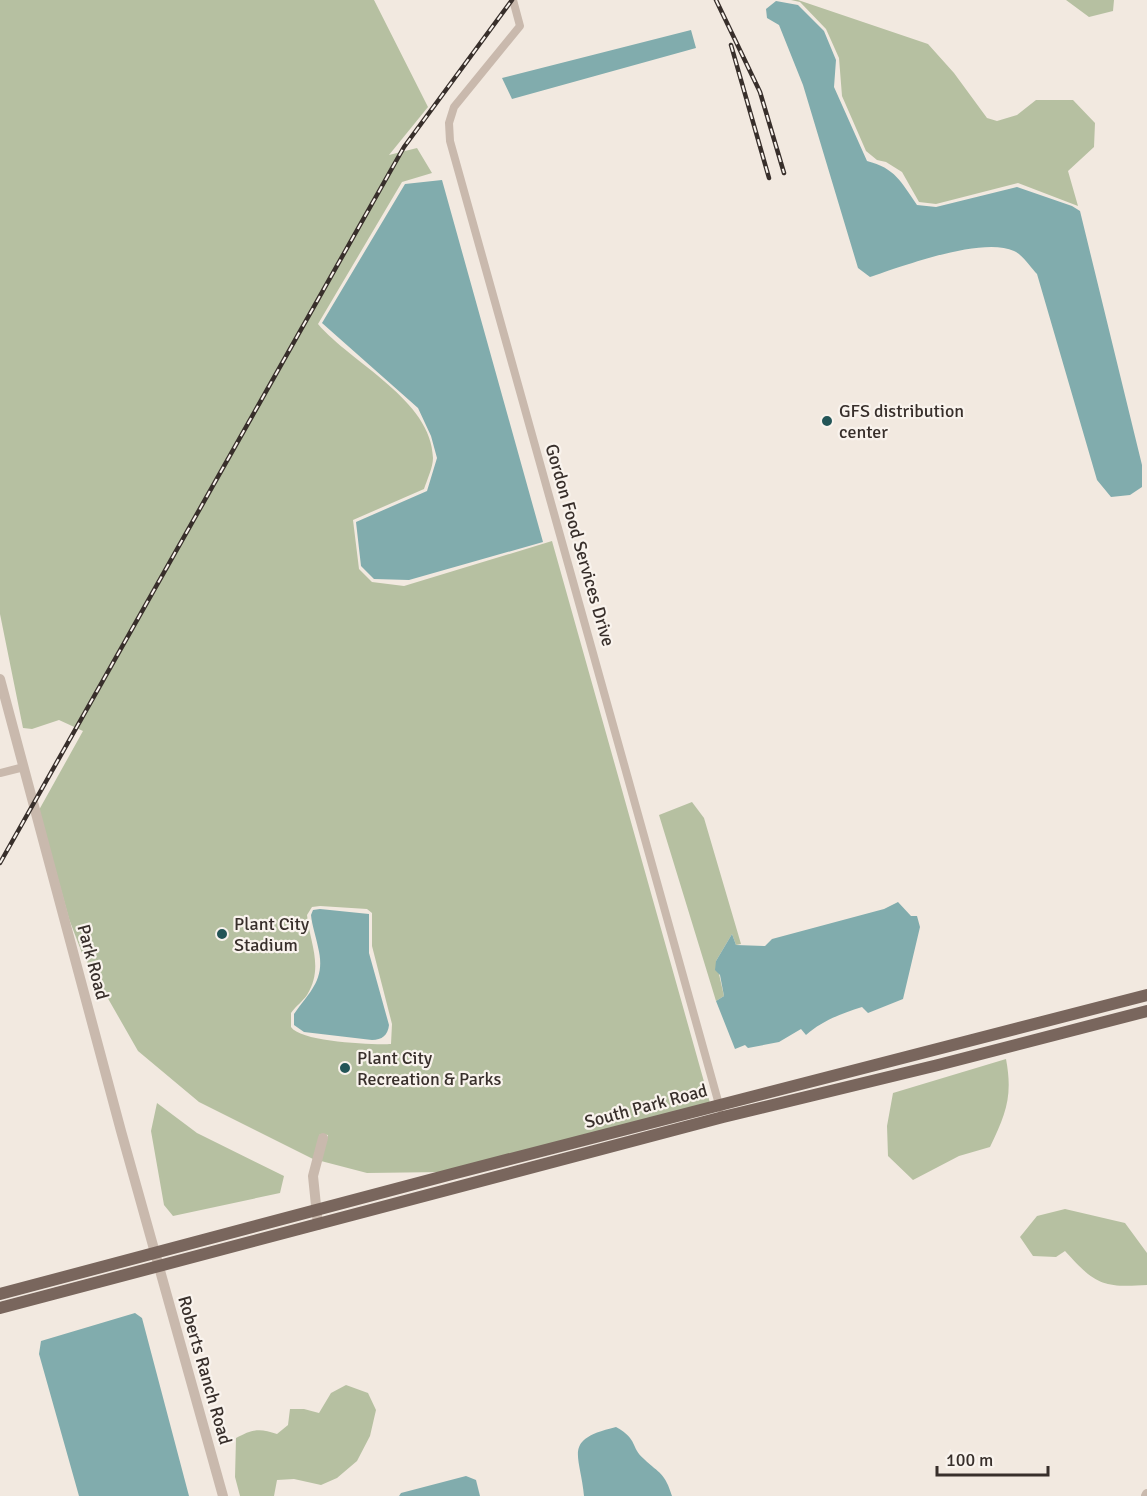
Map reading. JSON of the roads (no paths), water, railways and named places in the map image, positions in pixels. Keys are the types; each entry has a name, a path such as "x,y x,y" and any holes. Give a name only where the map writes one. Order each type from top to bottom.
{"main road":[{"name":"South Park Road","path":"156,1260 601,1150 627,1136 721,1111 771,1092 1147,995"},
{"name":"South Park Road","path":"156,1260 255,1227 317,1219 425,1182 602,1136 927,1068 1147,1011"},
{"path":"442,1191 457,1178 597,1142 602,1136"},
{"path":"0,1294 49,1281 156,1260"},
{"path":"0,1308 47,1296 156,1260"},
{"path":"0,1300 37,1290 49,1281"}],"street":[{"name":"Gordon Food Services Drive","path":"513,0 520,26 454,107 449,123 450,141 721,1111"},
{"name":"Park Road","path":"0,679 156,1260"},
{"path":"0,773 24,767"},
{"path":"317,1219 313,1176 323,1138"},
{"name":"Roberts Ranch Road","path":"156,1260 223,1496"}],"water":[{"path":"776,1 798,5 824,31 836,60 834,87 867,161 891,172 902,183 917,205 936,207 1017,187 1072,206 1080,211 1142,465 1142,487 1130,495 1111,497 1097,480 1037,274 1024,258 1014,251 1000,247 983,247 943,254 870,277 858,268 803,85 779,25 767,18 766,9"},
{"path":"691,30 696,48 512,99 502,78"},
{"path":"442,180 543,542 409,580 374,579 361,566 356,522 427,491 437,458 431,436 418,408 322,323 405,184"},
{"path":"898,902 911,916 917,916 920,927 903,999 868,1013 862,1007 846,1012 806,1035 801,1029 779,1042 748,1048 745,1045 735,1049 716,1001 724,996 720,975 715,970 716,961 732,934 736,945 765,946 772,939 884,909"},
{"path":"313,910 369,914 369,953 389,1025 382,1038 372,1040 304,1032 294,1025 294,1014 315,984 320,968 311,915"},
{"path":"135,1313 142,1318 189,1496 79,1496 39,1354 41,1341"},
{"path":"616,1427 628,1436 640,1455 661,1474 672,1496 584,1496 578,1459 581,1443 588,1437"},
{"path":"466,1476 476,1480 480,1496 399,1496 401,1493"}],"railway":[{"path":"0,863 404,147 512,0"},
{"path":"716,0 760,92 784,173"},
{"path":"731,45 769,178"}],"place":[{"name":"GFS distribution center","path":"827,421"},
{"name":"Plant City Stadium","path":"222,934"},
{"name":"Plant City Recreation & Parks","path":"345,1068"}]}
